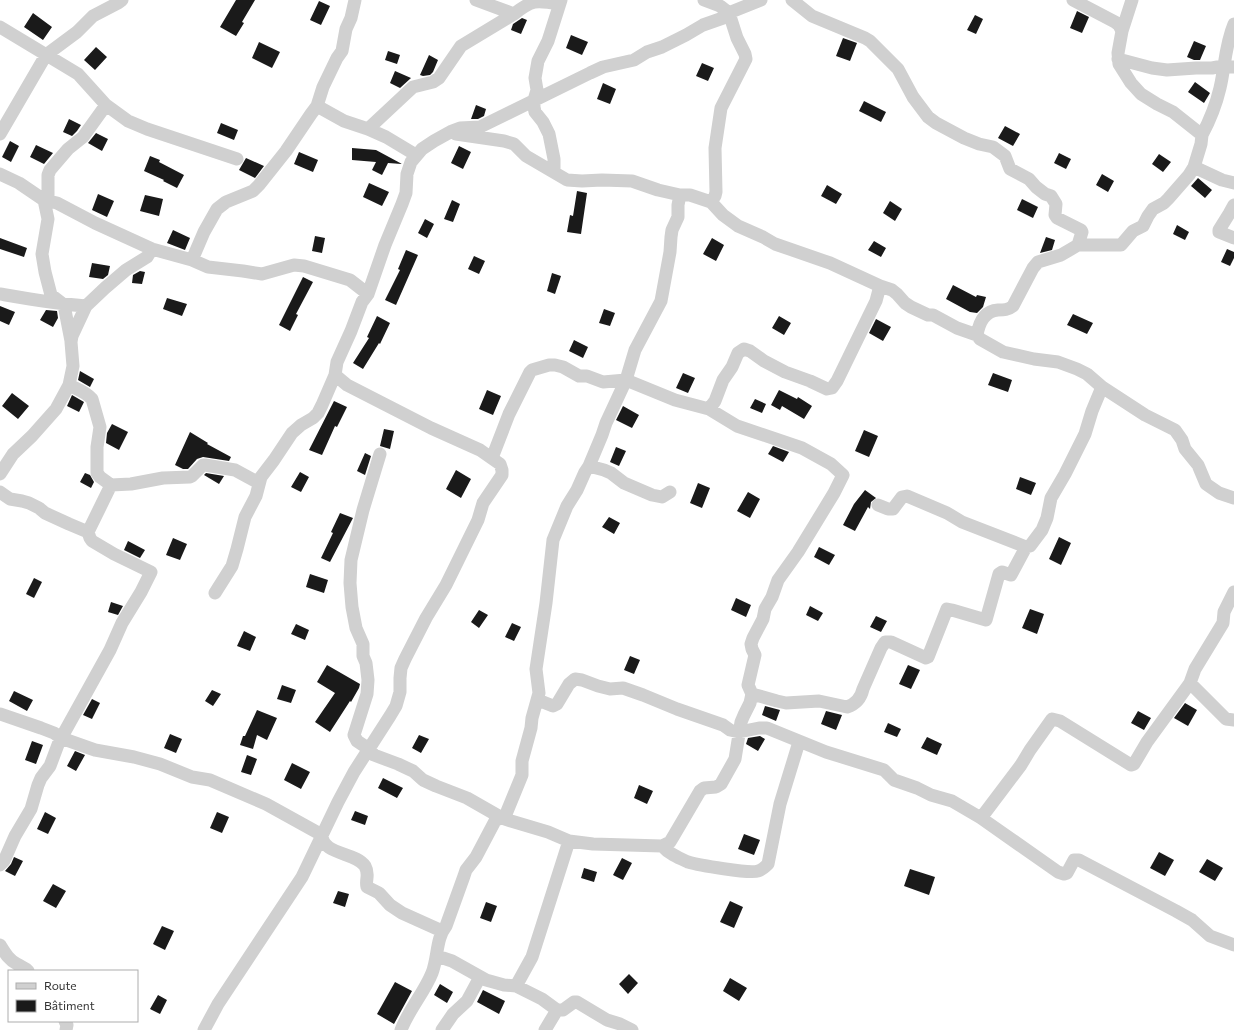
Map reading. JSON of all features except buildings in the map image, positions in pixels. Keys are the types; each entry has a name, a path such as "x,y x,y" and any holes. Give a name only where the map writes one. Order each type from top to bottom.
{"street":[{"path":"0,134 46,55 82,27 93,16 122,0"},
{"path":"476,0 514,14"},
{"path":"368,129 413,87 433,82 439,78 461,46 514,14 524,4 533,0 560,2 548,41 538,61 535,78 537,90 534,100 535,112 549,134 554,159 554,171"},
{"path":"704,0 720,6 729,13 746,59 721,108 715,148 716,192 711,202"},
{"path":"215,592 232,566 245,517 256,496 261,477 292,433 301,425 313,418 322,405 335,375 337,362 354,326 362,302 368,294 385,245 404,198 407,174 411,162 416,155 428,144 452,131 460,128 484,125 603,67 634,60 647,52 662,47 703,25 723,18 729,13 761,0"},
{"path":"792,0 812,16 870,41 898,69 913,97 928,117 936,124 964,138 993,147 1006,156 1010,169 1029,180 1045,194 1051,196 1056,204 1055,215 1057,218 1081,230 1082,232 1078,245"},
{"path":"1073,0 1115,22 1119,25 1122,31"},
{"path":"1132,0 1122,31 1118,53 1119,64 1131,84 1141,94 1173,112 1202,135"},
{"path":"192,260 204,232 217,209 226,202 253,190 259,185 286,151 317,106 323,87 342,51 353,1"},
{"path":"977,335 979,326 985,316 996,310 1009,309 1013,306 1033,268 1038,262 1062,255 1078,245 1121,245 1133,231 1143,226 1153,209 1164,203 1189,175 1194,167 1201,144 1202,135 1210,119 1229,66 1224,57 1234,24"},
{"path":"0,27 78,74 106,105 128,121 237,159"},
{"path":"1118,59 1152,68 1167,70 1229,66"},
{"path":"0,474 13,454 32,436 56,409 69,385 73,366 71,342 64,305 51,295 42,254 48,219 46,200 48,175 50,170 68,149 83,137 106,105"},
{"path":"317,106 344,121 386,137 416,155"},
{"path":"452,131 455,134 504,141 514,144 526,156 567,180 632,181 658,190 680,195 690,195 711,202 723,215 738,226 764,237 775,244 830,263 892,290 905,303 915,309 928,315 933,315 956,328 977,335 980,339 1003,352 1066,364 1088,374 1102,387 1145,415 1175,430 1182,440 1185,448 1198,465 1206,484 1219,493 1234,498"},
{"path":"1194,167 1222,180 1234,182"},
{"path":"0,174 19,183 46,200 57,203 95,223 152,248 192,260 214,269 243,270 259,274 294,265 304,266 350,280 368,294"},
{"path":"401,1030 405,1020 432,973 442,931 446,926 466,870 476,857 495,821 502,818 506,814 522,775 522,761 539,693 536,669 546,603 553,540 567,506 589,466 606,423 626,380 635,350 661,301 670,252 672,230 678,217 680,195"},
{"path":"1234,205 1219,230 1220,232 1234,238"},
{"path":"71,342 86,306 126,270 147,257 152,248"},
{"path":"709,409 718,395 723,380 732,367 738,353 744,349 785,372 827,389 832,388 837,381 876,301 880,286"},
{"path":"0,294 64,305 86,306"},
{"path":"380,454 363,510 351,560 350,575 352,607 356,628 363,644 362,656 366,664 368,680 367,694 354,735 358,741 369,749 374,755 408,769 436,786 467,798 502,818 548,832 569,841 599,845 662,846 670,842 674,837 700,791 704,788 716,787 721,784 735,759 739,732 752,694 748,685 755,655 751,644 753,638 765,609 772,597 778,580 798,552 834,493 843,475 832,464 802,448 737,426 709,409 675,400 626,380 603,382 587,376 579,376 564,367 552,365 532,370 509,414 492,458"},
{"path":"204,1030 218,1004 302,877 354,772 386,724 396,706 400,692 401,668 405,659 426,618 446,585 478,520 483,503 502,475 500,464 480,450 431,428 348,384 335,375"},
{"path":"69,385 92,399 100,428 97,448 97,473 111,485 131,484 163,478 190,477 203,465 235,470 259,483"},
{"path":"752,694 786,703 819,701 847,707 859,700 862,689 881,648 886,641 926,658 928,657 947,609 986,620 999,574 1002,572 1011,574 1026,547 1030,546 1042,530 1047,518 1051,498 1085,434 1092,411 1102,387"},
{"path":"589,466 611,473 624,483 652,495 662,497 670,492"},
{"path":"0,865 4,861 15,836 31,809 38,785 41,778 50,766 57,745 95,674 110,650 122,623 151,572 114,554 92,541 90,538 88,532 111,485"},
{"path":"0,492 10,498 25,501 39,508 45,513 88,532"},
{"path":"878,505 888,509 894,509 902,497 907,496 947,513 962,522 1026,547"},
{"path":"981,818 1052,720 1060,721 1132,765 1190,683 1195,669 1223,623 1224,612 1234,592"},
{"path":"538,700 553,706 557,704 569,684 573,680 577,679 610,689 624,688 643,694 730,730 739,732 767,728 799,742 884,770 894,780 917,788 931,795 952,801 981,818 1058,872 1064,874 1067,873 1074,860 1079,860 1192,920 1210,936 1234,945"},
{"path":"1190,683 1224,717 1234,720"},
{"path":"0,714 42,728 61,738 95,750 134,757 160,764 192,777 210,780 266,804 322,835 322,839 327,846 363,864 368,872 367,887 379,893 390,905 402,913 442,931"},
{"path":"662,846 667,852 688,862 697,864 738,871 754,872 765,867 768,864 780,804 799,742"},
{"path":"516,986 532,957 569,841"},
{"path":"0,945 8,956 27,970"},
{"path":"437,956 452,961 480,977 504,985 516,986 542,999 557,1010 563,1010 575,1002 607,1020 632,1030"},
{"path":"442,1030 453,1014 467,1001 480,977"},
{"path":"545,1030 557,1010"}]}
